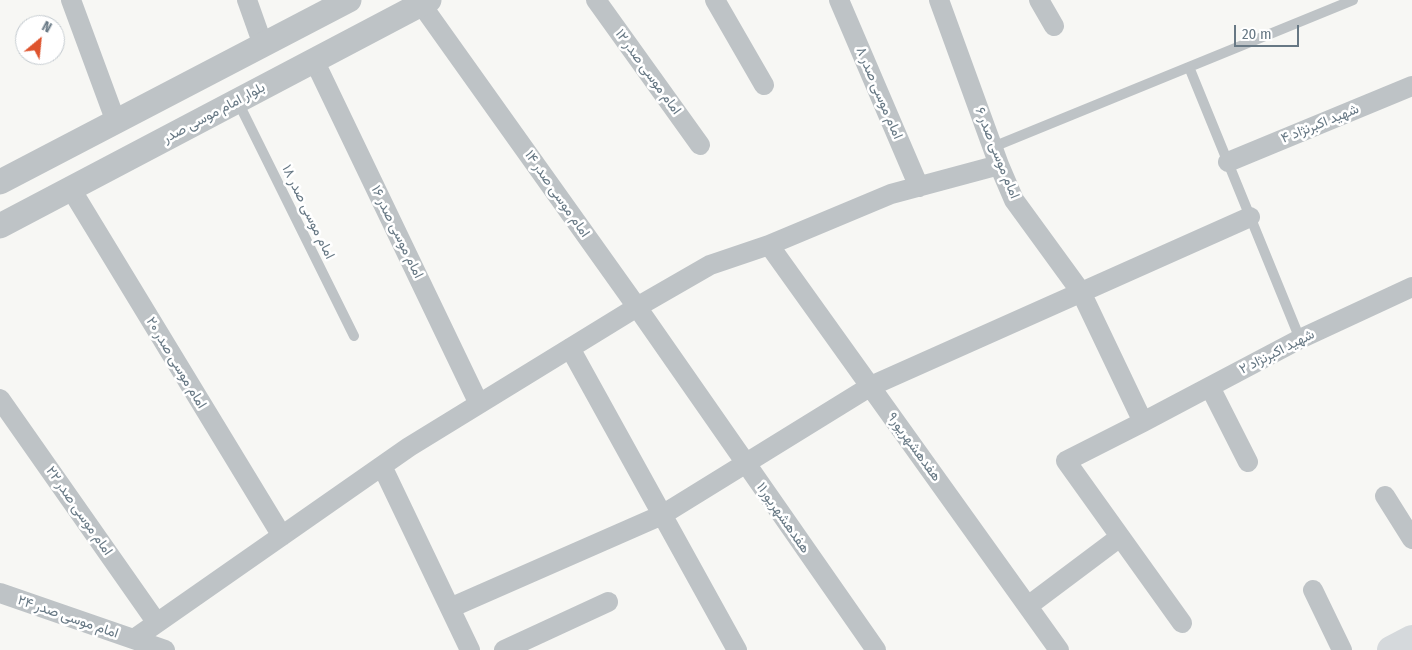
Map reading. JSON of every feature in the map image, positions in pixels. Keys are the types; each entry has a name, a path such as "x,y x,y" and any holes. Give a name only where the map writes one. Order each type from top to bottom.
{"main road":[{"path":"1391,650 1412,639"}],"street":[{"path":"71,0 116,122"},
{"path":"248,0 263,45"},
{"path":"0,182 349,0"},
{"name":"امام موسی صدر ۱۲","path":"596,0 700,144"},
{"path":"715,0 764,85"},
{"name":"امام موسی صدر ۸","path":"839,0 919,187"},
{"name":"امام موسی صدر ۶","path":"938,0 1014,200 1081,292 1143,422"},
{"path":"1039,0 1054,26"},
{"name":"بلوار امام موسی صدر","path":"0,226 425,2"},
{"name":"امام موسی صدر ۱۴","path":"425,2 691,385"},
{"name":"امام موسی صدر ۱۶","path":"314,60 479,404"},
{"name":"شهید اکبرنژاد ۴","path":"1228,162 1412,86"},
{"path":"134,639 409,447 637,307 710,265 770,245 891,194 919,187 996,156"},
{"name":"امام موسی صدر ۲۰","path":"71,189 282,536"},
{"path":"450,608 662,515 871,386 1250,217"},
{"name":"هفدهشهریور۹","path":"770,245 1059,650"},
{"name":"شهید اکبرنژاد ۲","path":"1120,537 1066,461 1300,339 1412,287"},
{"path":"570,348 736,650"},
{"name":"هفدهشهریور۱۱","path":"691,385 876,650"},
{"path":"1210,387 1248,462"},
{"name":"امام موسی صدر ۲۲","path":"0,399 157,623"},
{"path":"382,466 470,650"},
{"path":"1385,496 1412,539"},
{"path":"1028,606 1120,537 1182,623"},
{"path":"1313,590 1342,650"},
{"name":"امام موسی صدر ۲۴","path":"0,593 165,650"},
{"path":"504,650 608,602"}],"lane":[{"path":"996,156 1189,67 1353,0"},
{"path":"1189,67 1300,339"},
{"name":"امام موسی صدر ۱۸","path":"238,101 354,336"}]}
